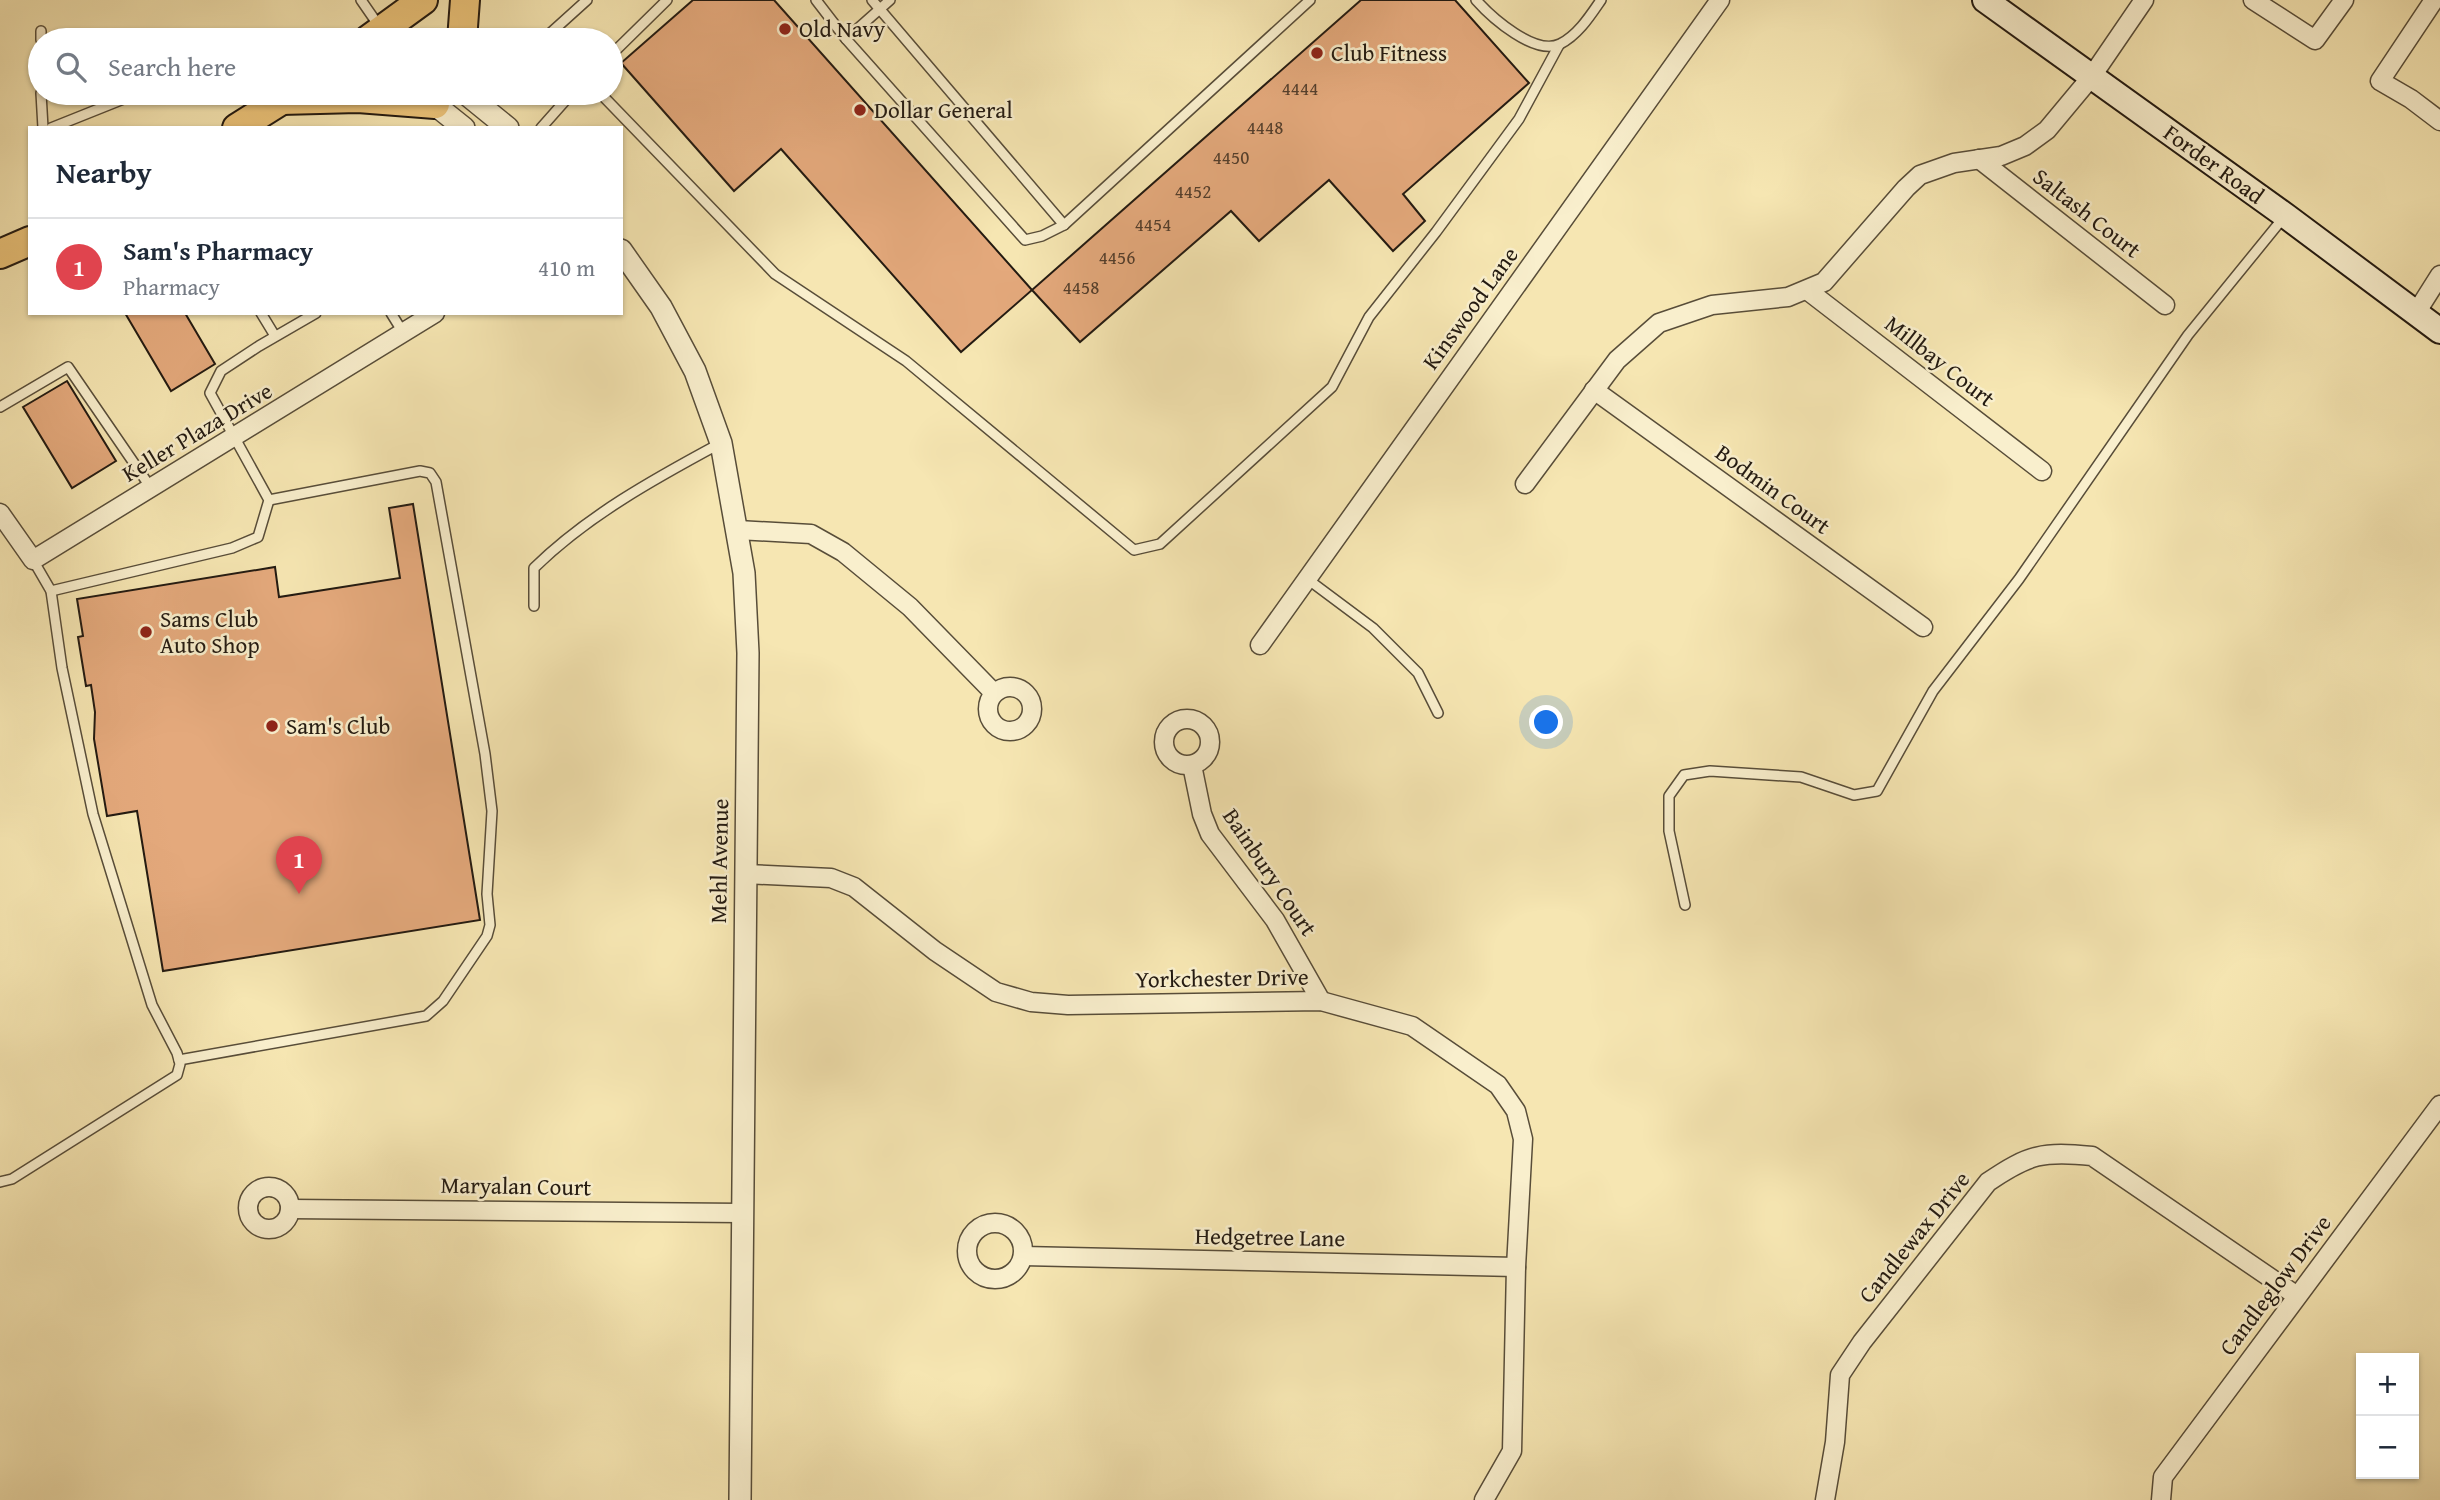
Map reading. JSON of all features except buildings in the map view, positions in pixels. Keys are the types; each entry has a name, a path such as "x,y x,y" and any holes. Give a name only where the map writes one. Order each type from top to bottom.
{"main road":[{"path":"394,28 423,0"},
{"path":"463,28 465,0"},
{"name":"Forder Road","path":"1985,0 2286,216 2440,331"},
{"path":"240,126 274,105"},
{"path":"0,254 28,242"}],"street":[{"name":"Kinswood Lane","path":"1259,645 1720,0"},
{"path":"1525,484 1617,360 1660,323 1712,305 1788,297 1824,282 1920,175 1954,163 2001,156 2025,146 2047,130 2092,76 2144,0"},
{"path":"2253,0 2315,40 2344,0"},
{"path":"2434,0 2380,82 2440,121"},
{"path":"436,105 462,126"},
{"path":"480,105 506,126"},
{"name":"Saltash Court","path":"1979,159 2165,305"},
{"name":"Mehl Avenue","path":"623,253 661,307 695,371 721,443 738,530 747,615 740,1500"},
{"path":"2416,313 2440,275"},
{"name":"Millbay Court","path":"1807,290 2042,471"},
{"name":"Keller Plaza Drive","path":"33,560 432,315"},
{"name":"Bodmin Court","path":"1594,390 1923,627"},
{"path":"0,513 33,560"},
{"path":"738,530 811,534 843,552 910,607 994,693"},
{"name":"Bainbury Court","path":"1192,765 1202,814 1210,834 1275,920 1321,1001"},
{"name":"Yorkchester Drive","path":"745,874 831,878 854,887 935,951 996,992 1031,1002 1068,1004 1321,1001 1412,1026 1498,1085 1516,1111 1523,1139 1516,1267 1512,1451 1484,1500"},
{"name":"Candleglow Drive","path":"2161,1500 2163,1477 2440,1105"},
{"name":"Candlewax Drive","path":"1825,1500 1835,1442 1840,1376 1862,1342 1988,1182 2011,1166 2036,1155 2066,1153 2092,1156 2297,1296"},
{"name":"Maryalan Court","path":"290,1209 742,1213"},
{"name":"Hedgetree Lane","path":"1023,1256 1516,1267"}],"lane":[{"path":"361,0 377,28"},
{"path":"556,28 587,0"},
{"path":"623,43 667,0"},
{"path":"816,0 846,38 1025,240 1042,236 1064,225 1310,0"},
{"path":"872,0 1064,225"},
{"path":"846,38 890,0"},
{"path":"612,105 775,274 906,361 1134,550 1160,544 1332,387 1369,317 1519,119 1559,45 1584,25 1601,0"},
{"path":"1480,1 1503,27 1538,45 1559,45"},
{"path":"42,105 43,126"},
{"path":"56,126 108,105"},
{"path":"543,126 561,105"},
{"path":"1685,905 1669,831 1669,796 1684,775 1710,771 1801,776 1854,795 1877,791 1933,691 2019,579 2188,335 2286,216"},
{"path":"262,315 275,336"},
{"path":"51,591 232,548 258,537 269,500 210,393 220,371 312,315"},
{"path":"392,315 404,334"},
{"path":"0,407 68,367 151,488"},
{"path":"534,606 534,568 554,549 643,485 721,443"},
{"path":"179,1060 426,1016 443,1001 487,936 490,925 487,894 492,811 485,754 436,482 430,473 420,471 269,500"},
{"path":"0,1182 12,1179 177,1075 179,1060 152,1004 93,814 62,668 51,591 33,560"},
{"path":"1307,578 1373,628 1418,673 1438,713"}],"place":[{"name":"Old Navy","path":"785,29"},
{"name":"Club Fitness","path":"1317,53"},
{"name":"Dollar General","path":"860,110"},
{"name":"Sams Club Auto Shop","path":"146,632"},
{"name":"Sam's Club","path":"272,726"},
{"name":"Sam's Pharmacy","path":"299,894"}]}
